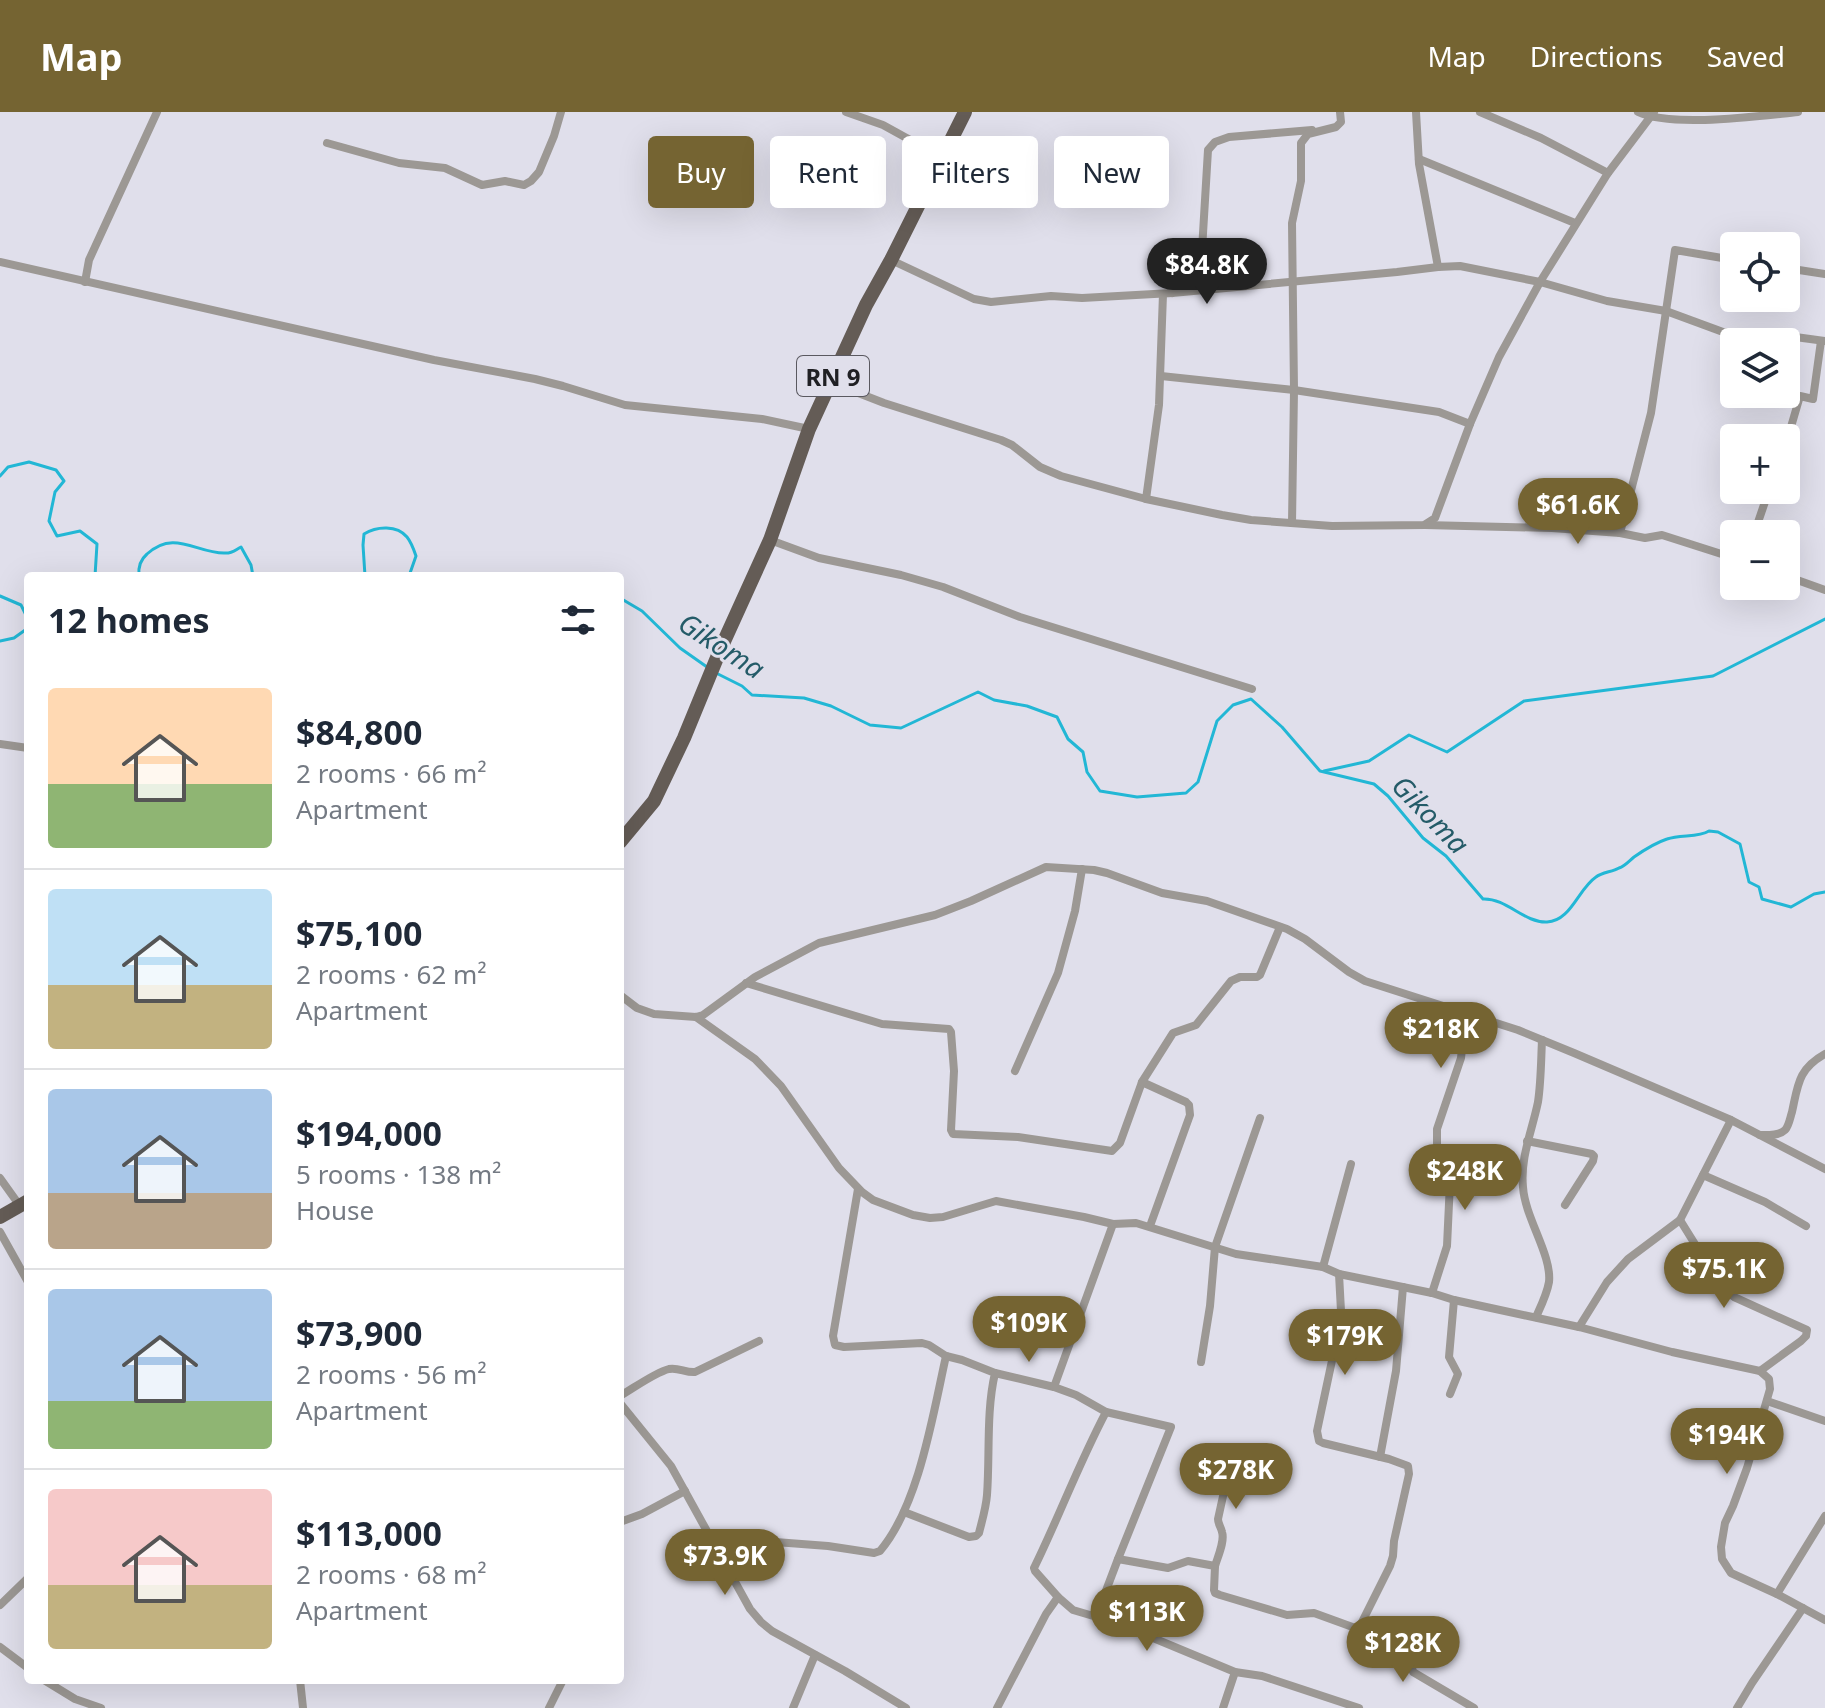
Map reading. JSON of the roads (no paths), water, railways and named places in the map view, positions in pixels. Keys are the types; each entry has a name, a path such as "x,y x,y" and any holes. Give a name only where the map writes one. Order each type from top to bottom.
{"main road":[{"name":"RN 9","path":"952,136 965,112"},
{"name":"RN 9","path":"624,837 654,801 770,540 809,429 866,305 916,208"},
{"path":"0,1217 24,1204"}],"street":[{"path":"85,282 89,260 157,112"},
{"path":"327,143 399,163 445,168 482,185 505,181 524,185 535,177 543,164 561,112"},
{"path":"846,112 903,136"},
{"path":"1292,523 1292,223 1301,181 1301,143 1308,134 1336,127 1341,122 1340,112"},
{"path":"1416,112 1419,159 1438,267"},
{"path":"1480,112 1541,138 1608,173"},
{"path":"1638,112 1701,119 1798,112"},
{"path":"1424,525 1435,518 1499,357 1540,282 1608,173 1652,115"},
{"path":"1146,499 1168,293 1202,250 1208,150 1215,142 1229,137 1321,130"},
{"path":"1419,159 1575,223"},
{"path":"1620,533 1651,413 1675,250 1720,258"},
{"path":"891,260 982,301 1168,293 1438,267 1473,267 1607,301 1666,311 1723,332 1766,333 1823,341 1813,399 1800,396 1792,424"},
{"path":"0,262 434,360 535,379 625,405 762,419 809,429"},
{"path":"1800,270 1825,274"},
{"path":"1161,376 1294,390 1439,412 1470,424"},
{"path":"830,382 884,403 1001,440 1040,467 1061,476 1146,499 1251,520 1332,526 1479,525 1620,533 1645,538 1662,535 1720,554"},
{"path":"770,540 819,558 943,587 1020,617 1252,689"},
{"path":"1800,581 1825,590"},
{"path":"0,744 24,747"},
{"path":"624,998 637,1008 654,1014 696,1017 746,983 819,943 935,915 1046,867 1082,869 1107,873 1162,893 1207,901 1280,927 1305,939 1365,981 1542,1040 1731,1120 1825,1169"},
{"path":"1015,1071 1058,973 1075,911 1082,869"},
{"path":"746,983 882,1024 949,1029 954,1071 953,1134 1018,1137 1112,1151 1120,1143 1142,1082 1173,1033 1196,1025 1231,981 1260,975 1280,927"},
{"path":"1432,1293 1447,1246 1451,1161 1437,1149 1437,1129 1461,1058 1466,1013"},
{"path":"696,1017 755,1059 781,1086 839,1168 858,1189 873,1200 913,1215 943,1217 996,1201 1113,1224 1136,1223 1222,1251 1323,1267 1339,1274 1760,1371 1769,1379 1770,1389 1747,1468 1725,1523 1722,1559 1731,1573 1825,1620"},
{"path":"1536,1317 1548,1288 1549,1277 1527,1209 1522,1175 1537,1103 1542,1040"},
{"path":"1760,1135 1785,1130 1790,1121 1797,1084 1813,1060 1825,1054"},
{"path":"1142,1082 1186,1102 1190,1109 1150,1226"},
{"path":"1201,1362 1215,1247 1260,1118"},
{"path":"1579,1327 1607,1282 1628,1259 1680,1220 1731,1120"},
{"path":"1527,1141 1594,1156 1565,1205"},
{"path":"1323,1267 1351,1164"},
{"path":"1703,1175 1765,1202 1806,1226"},
{"path":"0,1178 24,1204"},
{"path":"858,1189 833,1342 835,1345 922,1343 946,1356 995,1373 1076,1395 1106,1412 1171,1427 1096,1617"},
{"path":"1680,1220 1721,1286 1734,1297 1807,1330 1801,1341 1760,1371"},
{"path":"1054,1387 1113,1224"},
{"path":"0,1232 24,1275"},
{"path":"1339,1274 1340,1323 1318,1437 1323,1443 1408,1466 1409,1474 1390,1566 1359,1628"},
{"path":"1380,1457 1396,1371 1403,1287"},
{"path":"1450,1394 1458,1374 1449,1357 1454,1300"},
{"path":"624,1394 665,1370 695,1372 759,1341"},
{"path":"716,1544 762,1541 876,1552 884,1547 908,1504 946,1356"},
{"path":"904,1512 969,1537 979,1533 987,1499 995,1373"},
{"path":"1767,1401 1825,1421"},
{"path":"624,1408 671,1466 750,1609 761,1622 906,1708"},
{"path":"1106,1412 1035,1571 1073,1610 1117,1623 1235,1672 1262,1676 1339,1705 1359,1708"},
{"path":"1237,1448 1218,1519 1223,1537 1215,1566 1215,1593 1287,1615 1314,1613 1402,1645 1408,1649 1413,1672 1474,1708"},
{"path":"624,1521 685,1491"},
{"path":"1777,1594 1825,1516"},
{"path":"1118,1559 1168,1568 1188,1561 1215,1566"},
{"path":"0,1605 24,1582"},
{"path":"997,1708 1058,1597"},
{"path":"1737,1708 1803,1608"},
{"path":"0,1647 24,1665"},
{"path":"793,1708 815,1655"},
{"path":"1223,1708 1235,1672"},
{"path":"51,1684 75,1699 101,1708"},
{"path":"300,1684 303,1708"},
{"path":"549,1708 561,1684"},
{"path":"881,1708 885,1697"}],"waterway":[{"name":"Gikoma","path":"0,476 8,467 29,462 56,470 64,481 55,492 49,521 57,536 80,531 97,544 95,572"},
{"name":"Gikoma","path":"365,572 364,534 387,528 403,533 412,546 416,556 410,572"},
{"name":"Gikoma","path":"139,572 147,554 166,543 224,553 241,547 252,572"},
{"name":"Gikoma","path":"0,596 21,605 24,611"},
{"name":"Gikoma","path":"624,600 642,611 680,648 707,667"},
{"path":"1324,771 1369,761 1409,735 1447,752 1524,701 1713,676 1825,619"},
{"name":"Gikoma","path":"0,641 14,638 24,631"},
{"name":"Gikoma","path":"716,673 742,686 752,695 804,698 831,706 870,725 901,728 978,692 994,700 1027,706 1057,717 1068,739 1083,752 1087,772 1100,791 1137,797 1186,793 1198,782 1217,721 1233,705 1251,699 1282,727 1320,771 1374,784 1388,796 1423,838 1446,856 1483,899 1500,902 1539,921 1547,922 1562,916 1596,877 1623,866 1654,845 1709,831 1718,832 1740,844 1749,882 1759,887 1762,899 1791,907 1814,894 1825,892"}]}
